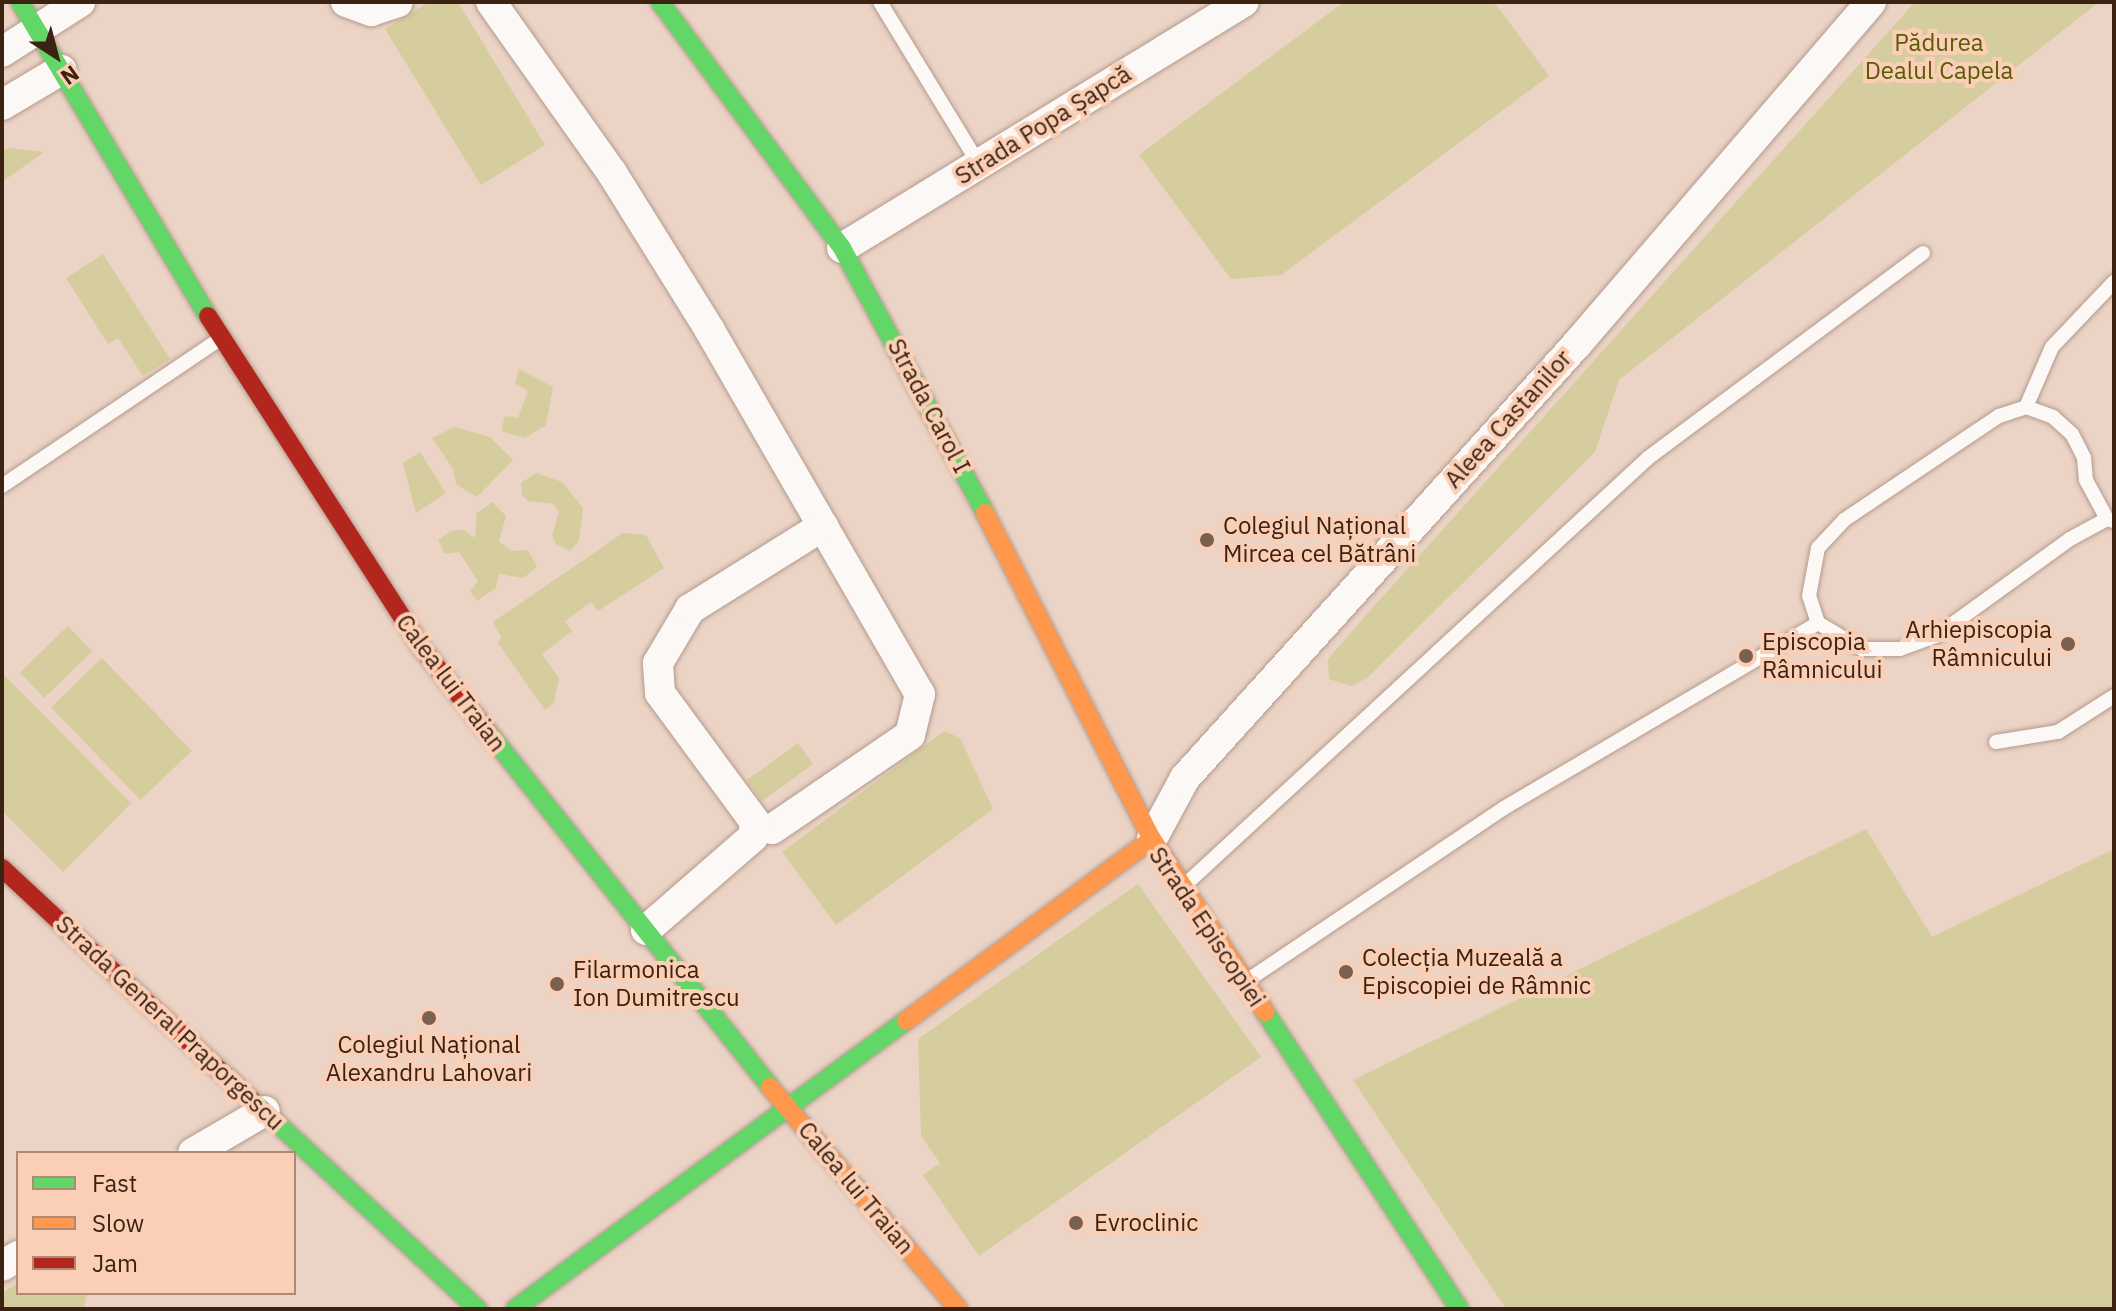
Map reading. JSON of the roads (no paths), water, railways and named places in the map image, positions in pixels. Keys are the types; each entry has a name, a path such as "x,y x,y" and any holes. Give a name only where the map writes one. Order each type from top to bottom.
{"street":[{"name":"Calea lui Traian","path":"20,2 221,338 421,647 789,1110 958,1309"},
{"path":"2,52 80,2"},
{"path":"346,2 371,11 398,2"},
{"path":"491,2 612,173 920,694 918,716 910,735 772,829"},
{"name":"Strada Carol I","path":"660,2 842,248 951,447 1152,839"},
{"name":"Strada Popa Șapcă","path":"842,248 1244,2"},
{"name":"Aleea Castanilor","path":"1152,839 1185,778 1577,344 1855,8"},
{"path":"2,105 61,70"},
{"path":"646,930 753,837 755,822 660,693 658,663 690,609 823,526"},
{"name":"Strada Episcopiei","path":"515,1309 789,1110 1152,839 1181,889 1459,1309"},
{"name":"Strada General Praporgescu","path":"2,868 478,1309"},
{"path":"196,1151 265,1111"}],"lane":[{"path":"880,2 979,164"},
{"path":"1181,889 1648,458 1923,253"},
{"path":"2026,407 2052,347 2114,282"},
{"path":"2,486 221,338"},
{"path":"2026,407 2053,417 2072,434 2084,458 2086,480 2110,520 2070,539 1936,636 1900,649 1862,649 1818,623 1809,596 1810,571 1818,548 1844,520 1999,416 2026,407"},
{"path":"1244,983 1504,808 1818,623"},
{"path":"1996,742 2058,732 2114,696"}],"place":[{"name":"Colegiul Național Mircea cel Bătrâni","path":"1207,540"},
{"name":"Arhiepiscopia Râmnicului","path":"2068,644"},
{"name":"Episcopia Râmnicului","path":"1746,656"},
{"name":"Colecția Muzeală a Episcopiei de Râmnic","path":"1346,972"},
{"name":"Filarmonica Ion Dumitrescu","path":"557,984"},
{"name":"Colegiul Național Alexandru Lahovari","path":"429,1018"},
{"name":"Evroclinic","path":"1076,1223"}],"park label":[{"name":"Pădurea Dealul Capela","path":"1939,57"}]}
